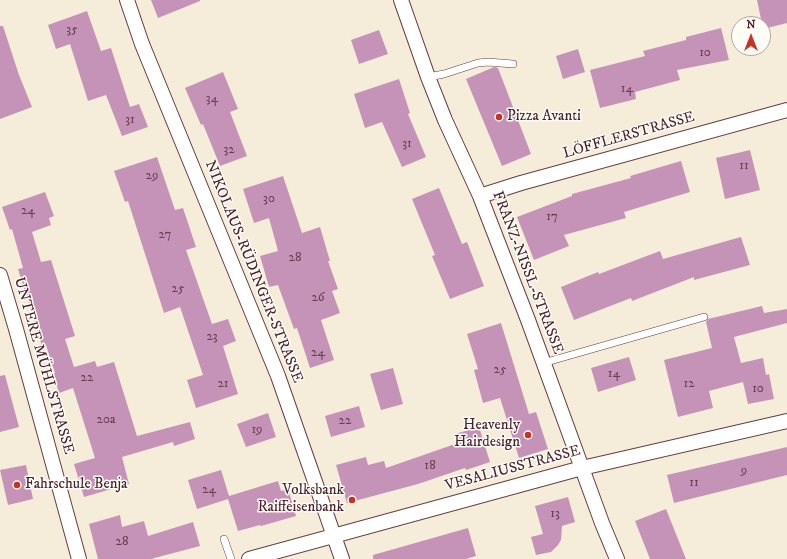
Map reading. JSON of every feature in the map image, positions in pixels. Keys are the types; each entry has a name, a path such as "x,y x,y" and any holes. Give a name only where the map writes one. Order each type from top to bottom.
{"street":[{"name":"NIKOLAUS-RÜDINGER-STRASSE","path":"127,0 142,44 278,376 342,559"},
{"name":"FRANZ-NISSL-STRASSE","path":"401,0 445,120 480,196 544,363 602,523 617,559"},
{"name":"LÖFFLERSTRASSE","path":"480,196 787,110"},
{"name":"UNTERE MÜHLSTRASSE","path":"0,275 79,559"},
{"name":"VESALIUSSTRASSE","path":"250,559 582,468 787,421"}],"lane":[{"path":"428,77 444,74 478,63 488,62 513,64"},
{"path":"544,363 704,317"},
{"path":"224,539 231,559"}],"building":[{"path":"151,0 200,0 200,1 158,18"},
{"path":"757,0 787,0 787,23 771,27 771,16 760,16"},
{"path":"87,11 101,51 111,48 130,107 139,104 148,127 122,136 106,95 88,101 70,44 56,49 48,25"},
{"path":"0,26 3,26 19,75 32,107 0,119"},
{"path":"721,28 729,60 677,70 680,80 635,92 636,99 600,108 590,70 645,56 643,51 686,40 686,37"},
{"path":"379,30 388,54 359,64 351,40"},
{"path":"578,49 585,72 563,79 556,56"},
{"name":"Pizza Avanti","path":"494,67 498,68 531,154 502,166 466,79"},
{"path":"223,72 238,109 230,112 247,156 220,166 203,124 201,125 185,88"},
{"path":"399,79 410,113 408,114 426,157 402,167 382,122 365,128 354,94"},
{"path":"750,150 760,190 725,199 716,158"},
{"path":"157,157 175,210 183,208 196,247 186,250 212,324 228,319 236,341 223,346 238,394 196,408 187,380 203,375 180,307 164,313 128,201 125,202 114,171"},
{"path":"681,161 690,192 624,212 626,218 564,235 569,246 534,260 517,217 572,196 572,194 631,178 630,176"},
{"path":"283,176 302,233 320,227 330,261 328,261 338,289 332,291 340,313 321,320 334,360 310,368 297,328 294,329 278,285 269,287 260,256 278,251 269,218 254,223 243,189"},
{"path":"439,188 462,244 467,242 484,286 450,299 432,256 435,255 412,199"},
{"path":"45,192 54,216 49,218 51,225 32,232 41,262 51,260 75,336 65,339 74,367 95,361 97,367 114,362 137,436 190,422 195,439 174,446 173,442 122,457 129,484 84,497 74,464 95,458 73,388 59,393 53,374 55,373 46,345 42,346 18,269 23,268 12,229 10,230 2,207"},
{"path":"741,237 750,265 694,280 694,277 632,301 631,298 574,320 561,287 598,272 599,274 660,251 663,259"},
{"path":"762,306 764,313 787,309 787,323 734,337 741,363 763,358 766,375 769,374 774,399 748,404 743,382 709,391 713,408 678,417 664,360 712,348 706,322 708,319"},
{"path":"501,323 529,414 536,412 548,449 519,458 500,398 483,403 474,370 478,369 467,334"},
{"path":"629,357 636,380 598,392 591,368"},
{"path":"393,368 403,404 381,410 370,374"},
{"path":"5,375 19,427 0,432 0,376"},
{"path":"359,406 365,427 331,437 325,416"},
{"path":"268,413 276,437 246,447 237,424"},
{"path":"479,427 490,462 466,470 465,468 418,484 347,503 336,465 366,457 368,465 384,461 386,468 458,443 455,434"},
{"path":"787,447 787,475 674,503 667,475"},
{"name":"Fahrschule Benja","path":"26,465 33,499 8,505 0,470"},
{"path":"221,470 229,496 278,481 281,491 288,489 296,516 238,531 228,499 197,509 188,480"},
{"path":"568,497 575,522 562,526 561,540 551,552 536,555 531,537 543,534 535,506"},
{"path":"666,509 686,559 650,559 635,521"},
{"path":"120,515 122,527 144,521 148,536 193,522 200,546 151,559 98,559 89,524"},
{"path":"468,528 476,556 466,559 373,559 373,555"}],"place":[{"name":"Pizza Avanti","path":"499,117"},
{"name":"Heavenly Hairdesign","path":"528,435"},
{"name":"Fahrschule Benja","path":"17,485"},
{"name":"Volksbank Raiffeisenbank","path":"352,500"}]}
